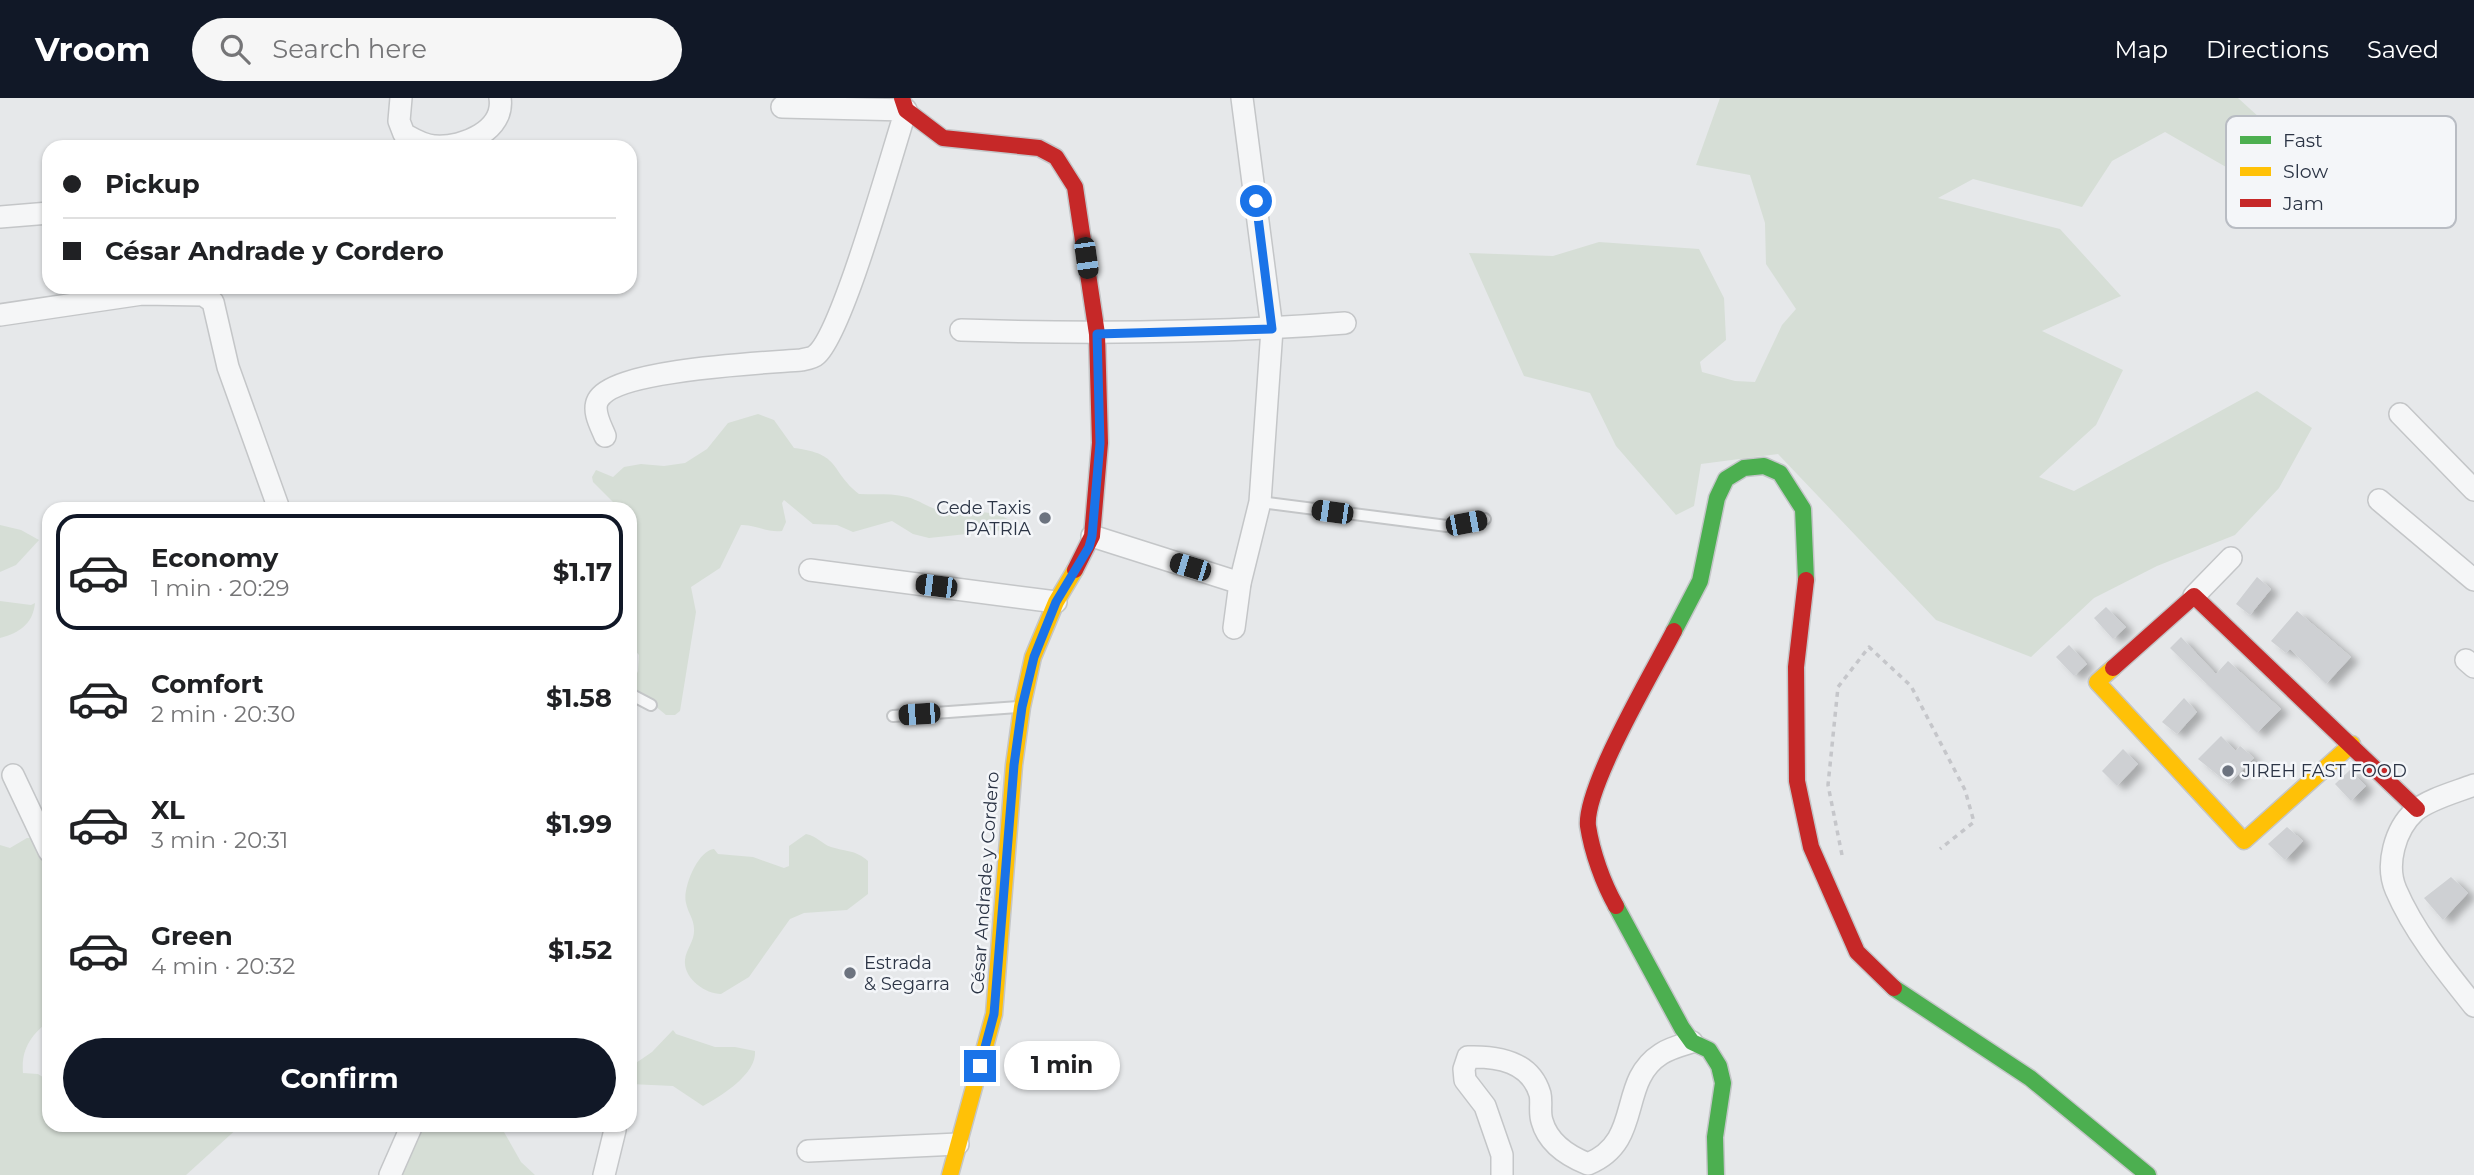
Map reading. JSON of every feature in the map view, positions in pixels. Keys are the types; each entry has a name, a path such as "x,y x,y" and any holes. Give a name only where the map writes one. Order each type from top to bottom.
{"street":[{"path":"401,98 399,121 404,134 420,140"},
{"path":"465,140 484,133 495,124 502,111 500,98"},
{"path":"1234,628 1240,583 1260,502 1272,329 1242,98"},
{"path":"605,436 595,411 598,400 612,387 668,371 801,360 816,355 830,335 859,257 904,104 782,107"},
{"name":"César Andrade y Cordero","path":"904,104 943,138 1039,148 1056,157 1075,187 1097,334 1100,443 1092,536 1089,547 1056,602 1034,657 1022,707 1014,765 994,1014 950,1175"},
{"path":"0,217 42,214"},
{"path":"0,315 119,294"},
{"path":"191,294 203,295 213,302 228,367 276,502"},
{"path":"961,330 1097,334 1272,329 1345,323"},
{"path":"2400,415 2474,491"},
{"path":"1716,1175 1715,1137 1723,1083 1718,1066 1709,1050 1692,1042 1655,982 1606,889 1588,824 1593,789 1700,581 1717,498 1726,479 1744,468 1764,466 1780,473 1803,509 1805,576 1796,667 1797,781 1811,846 1857,953 1903,997 2030,1078 2148,1175"},
{"path":"2379,500 2474,580"},
{"path":"1092,536 1240,583"},
{"path":"2231,558 2194,596 2097,682 2245,841 2352,744"},
{"path":"810,570 1056,602"},
{"path":"2194,596 2352,744 2417,809"},
{"path":"13,775 42,836"},
{"path":"2474,785 2417,809 2400,828 2392,858 2395,888 2446,972 2474,1006"},
{"path":"1502,1175 1502,1155 1485,1106 1465,1080 1464,1069 1468,1057 1505,1058 1518,1066 1533,1081 1540,1095 1542,1123 1554,1142 1569,1156 1588,1164 1602,1158 1625,1131 1639,1078 1660,1054 1692,1042"},
{"path":"390,1175 409,1132"},
{"path":"604,1175 615,1132"},
{"path":"808,1151 958,1144"}],"lane":[{"path":"1260,502 1447,526 1485,519"},
{"path":"637,698 651,705"},
{"path":"893,716 1022,707"}],"path":[{"path":"1842,859 1843,846 1828,785 1838,687 1869,647 1910,686 1965,790 1974,822 1940,849"}],"shaded area":[{"path":"1720,98 2238,98 2258,116 2226,116 2226,167 2165,132 2112,161 2082,207 1973,179 1938,198 2060,229 2121,296 2042,331 2123,370 2096,425 2039,477 2074,491 2257,391 2312,428 2279,488 2235,535 2157,566 2094,598 2031,657 1936,620 1778,454 1701,464 1694,506 1676,515 1616,446 1590,393 1524,376 1469,253 1553,256 1599,242 1699,249 1724,298 1726,340 1700,362 1702,372 1735,381 1755,382 1782,325 1796,309 1766,264 1765,223 1750,175 1696,165"},
{"path":"758,414 774,420 794,448 820,454 828,459 859,494 901,496 947,512 990,513 1014,523 1014,529 929,538 913,534 892,521 853,532 837,525 813,524 784,500 782,503 786,522 782,531 741,525 720,568 691,587 696,612 680,711 675,715 666,715 637,691 637,502 613,502 593,482 592,477 596,470 613,477 624,467 685,463 707,449 728,423"},
{"path":"0,525 21,530 39,540 16,565 0,572"},
{"path":"0,601 31,605 35,603 31,617 24,626 0,638"},
{"path":"806,834 831,847 864,857 868,861 868,894 847,910 804,913 790,919 749,977 721,994 696,984 685,967 694,929 685,897 692,871 702,856 714,849 718,854 753,857 784,868 789,866 789,846"},
{"path":"27,838 42,842 42,1027 28,1043 23,1073 42,1077 42,1132 233,1132 186,1175 0,1175 0,845 10,848"},
{"path":"673,1030 676,1034 715,1047 755,1051 754,1060 744,1076 703,1106 673,1086 637,1084 637,1062 652,1052"},
{"path":"411,1132 504,1132 521,1162 535,1175 395,1175"}],"building":[{"path":"2257,577 2271,589 2250,615 2236,604"},
{"path":"2106,607 2126,627 2113,639 2094,618"},
{"path":"2297,611 2351,657 2326,684 2290,649 2286,653 2271,641"},
{"path":"2181,637 2216,674 2228,661 2281,709 2257,733 2170,648"},
{"path":"2069,645 2087,664 2074,676 2056,657"},
{"path":"2184,698 2197,712 2177,734 2162,722"},
{"path":"2221,736 2236,751 2240,746 2254,758 2229,784 2198,759"},
{"path":"2123,749 2138,764 2117,786 2102,771"},
{"path":"2350,770 2366,786 2351,801 2335,784"},
{"path":"2287,827 2303,841 2285,860 2268,844"},
{"path":"2451,877 2468,893 2443,920 2424,898"}],"traffic: fast":[{"path":"1674,631 1700,581 1717,498 1726,479 1744,468 1764,466 1780,473 1803,509 1806,580"},
{"path":"1616,906 1682,1028 1692,1042 1709,1050 1719,1066 1723,1083 1715,1137 1716,1175"},
{"path":"1894,988 2030,1078 2148,1175"}],"traffic: slow":[{"path":"950,1175 994,1014 1014,765 1022,707 1033,657 1056,602 1075,570"},
{"path":"2113,668 2097,682 2244,841 2352,744"}],"traffic: jam":[{"path":"902,98 906,110 943,138 1039,148 1056,157 1075,187 1097,334 1100,443 1092,536 1075,570"},
{"path":"1806,580 1796,667 1797,781 1811,847 1857,952 1894,988"},
{"path":"2113,668 2194,596 2417,809"},
{"path":"1616,906 1602,877 1592,846 1588,826 1590,808 1608,758 1674,631"}],"place":[{"name":"Cede Taxis PATRIA","path":"1045,518"},
{"name":"JIREH FAST FOOD","path":"2228,771"},
{"name":"Estrada & Segarra","path":"850,973"}],"route":[{"path":"980,1066 994,1014 1014,765 1022,707 1034,657 1056,602 1089,547 1092,536 1100,443 1097,334 1272,329 1256,201"}]}
